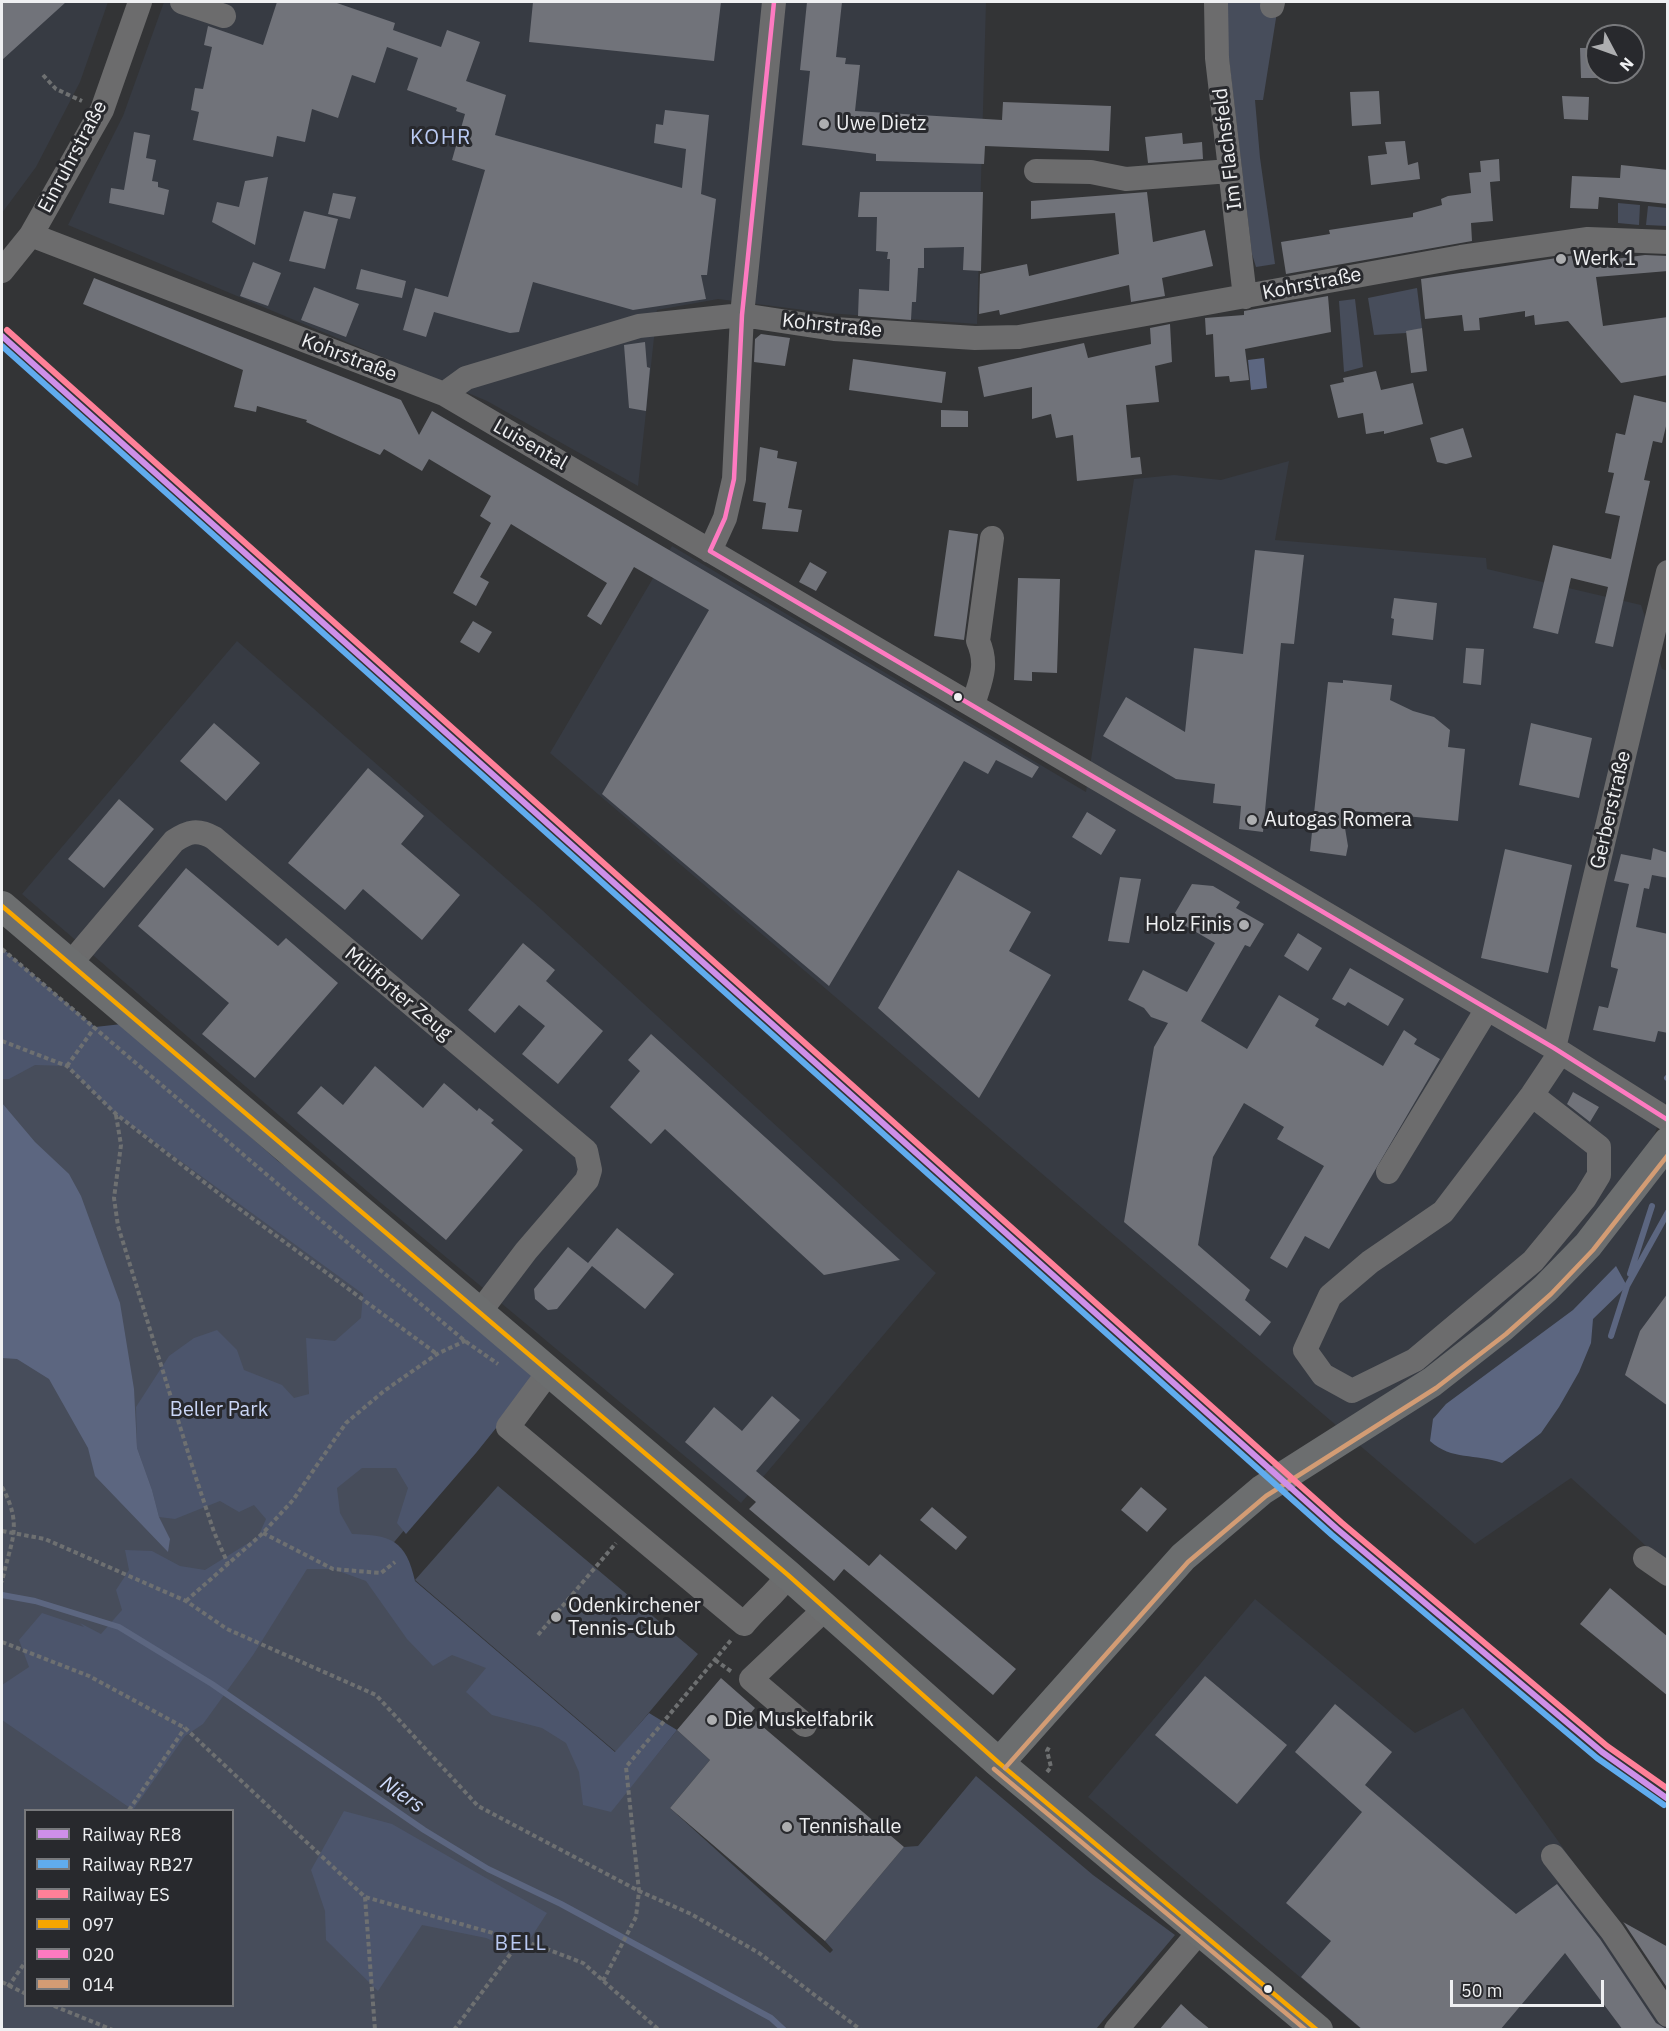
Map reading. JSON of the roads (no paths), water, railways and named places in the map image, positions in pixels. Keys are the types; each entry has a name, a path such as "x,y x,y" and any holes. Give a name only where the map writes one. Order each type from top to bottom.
{"main road":[{"path":"2,906 788,1575 999,1762 1318,2030"},
{"path":"999,1762 1183,1557 1262,1490 1432,1382 1501,1328 1546,1288 1588,1245 1668,1142"}],"street":[{"name":"Einruhrstraße","path":"2,271 30,235 102,110 140,2"},
{"path":"182,2 224,16"},
{"path":"710,550 725,518 734,479 742,315 774,2"},
{"name":"Im Flachsfeld","path":"1216,2 1216,48 1245,297"},
{"path":"1036,171 1091,172 1126,179 1230,171"},
{"name":"Kohrstraße","path":"30,235 444,394 466,378 639,326 742,315 834,329 975,338 1019,337 1461,256 1588,238 1668,242"},
{"name":"Luisental","path":"444,394 1557,1050 1668,1120"},
{"path":"973,705 983,671 984,656 978,641 992,538"},
{"name":"Gerberstraße","path":"1557,1050 1668,572"},
{"name":"Mülforter Zeug","path":"70,964 174,841 188,832 203,832 214,838 585,1151 590,1170 587,1180 526,1251 486,1319"},
{"path":"1388,1172 1487,1009"},
{"path":"1532,1095 1599,1147 1599,1175 1585,1198 1533,1261 1415,1360 1352,1391 1323,1375 1305,1350 1330,1296 1370,1262 1443,1212 1532,1095 1557,1050"},
{"path":"548,1373 508,1427 627,1528 744,1624 755,1610 778,1591 788,1575"},
{"path":"1645,1558 1668,1574"},
{"path":"805,1725 751,1679 826,1608"},
{"path":"1553,1856 1612,1931 1668,2015"},
{"path":"1116,2030 1200,1931"}],"waterway":[{"path":"1630,1274 1652,1206"},
{"path":"1611,1336 1627,1286 1668,1212"},
{"name":"Niers","path":"2,1595 35,1601 119,1627 212,1684 424,1830 488,1869 561,1904 771,2018 784,2030"}],"rail line":[{"name":"ES","path":"7,330 1342,1523 1607,1746 1668,1789"},
{"name":"RE8","path":"2,336 1337,1529 1602,1752 1668,1799"},
{"name":"RB27","path":"2,346 1332,1535 1597,1758 1664,1805"}],"place":[{"name":"Uwe Dietz","path":"824,124"},
{"name":"Werk 1","path":"1561,259"},
{"name":"Autogas Romera","path":"1252,820"},
{"name":"Holz Finis","path":"1244,925"},
{"name":"Odenkirchener Tennis-Club","path":"556,1617"},
{"name":"Die Muskelfabrik","path":"712,1720"},
{"name":"Tennishalle","path":"787,1827"}],"district":[{"name":"KOHR","path":"441,138"},
{"name":"BELL","path":"521,1944"}],"park label":[{"name":"Beller Park","path":"219,1410"}]}
